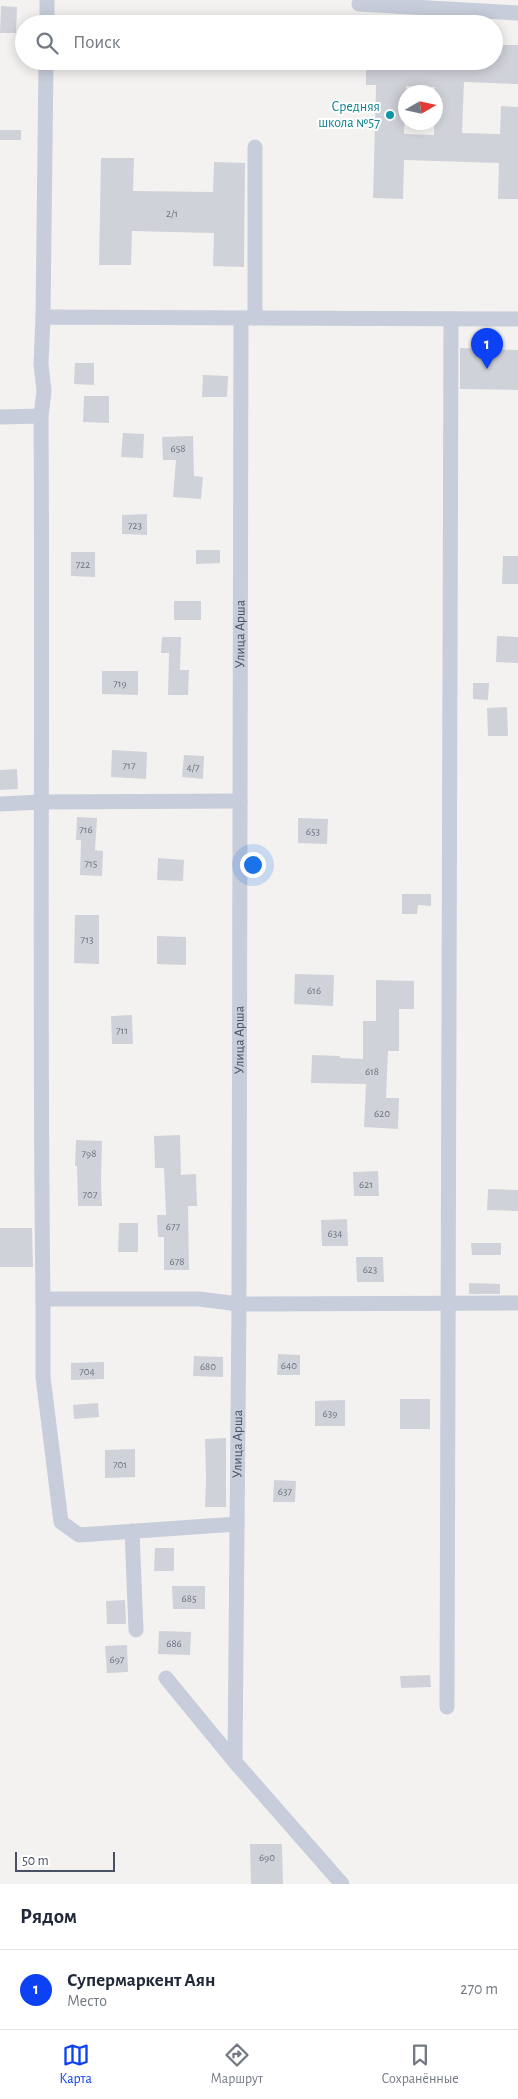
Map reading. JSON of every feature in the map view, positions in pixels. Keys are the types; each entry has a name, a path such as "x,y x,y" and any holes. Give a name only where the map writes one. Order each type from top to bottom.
{"street":[{"path":"47,0 47,15"},
{"path":"359,4 518,13"},
{"path":"46,70 41,364 44,391 41,416 40,1140 43,1377 61,1522 79,1535 237,1524"},
{"name":"Улица Арша","path":"235,1762 239,1304 240,801 248,318 255,147"},
{"path":"43,317 518,319"},
{"path":"447,1707 451,319"},
{"path":"0,417 41,416"},
{"path":"0,804 240,801"},
{"path":"43,1299 199,1299 239,1304 518,1303"},
{"path":"132,1531 136,1630"},
{"path":"166,1678 235,1762 342,1884"}],"building":[{"path":"1,6 17,7 15,33 0,33"},
{"name":"Средняя школа №57","path":"503,45 518,45 518,84 464,82 462,133 500,134 501,106 518,107 518,199 498,199 499,163 404,160 403,199 373,198 376,85 366,85 366,70 503,70"},
{"path":"0,130 21,130 21,140 0,140"},
{"path":"101,158 134,158 133,191 213,192 214,162 245,163 244,267 213,266 214,233 132,231 131,265 99,265"},
{"path":"460,348 518,350 518,390 460,389"},
{"path":"75,363 94,363 94,385 74,384"},
{"path":"203,375 228,376 227,397 202,397"},
{"path":"84,396 109,396 109,423 83,422"},
{"path":"123,433 144,434 143,458 121,457"},
{"path":"193,436 194,476 203,477 201,499 173,497 176,460 163,460 162,437"},
{"path":"147,514 147,535 122,534 122,515"},
{"path":"196,550 220,550 220,563 196,564"},
{"path":"71,552 95,552 95,577 71,576"},
{"path":"503,556 518,556 518,584 502,584"},
{"path":"174,601 201,601 201,620 174,620"},
{"path":"497,636 518,637 518,663 496,662"},
{"path":"162,637 181,637 180,670 189,670 188,695 168,695 169,653 161,653"},
{"path":"102,671 138,671 138,695 102,694"},
{"path":"473,683 489,683 488,700 473,699"},
{"path":"507,707 508,736 488,736 487,708"},
{"path":"112,750 147,752 146,779 111,777"},
{"path":"184,755 204,756 203,779 182,777"},
{"path":"17,769 18,789 0,790 0,770"},
{"path":"77,817 97,818 95,850 103,851 102,876 80,875 81,840 76,840"},
{"path":"298,818 328,819 327,844 298,843"},
{"path":"158,858 184,860 183,881 157,880"},
{"path":"402,894 431,894 431,906 418,905 417,914 402,914"},
{"path":"75,915 99,915 99,964 74,963"},
{"path":"157,936 186,937 186,965 157,964"},
{"path":"295,974 334,975 333,1006 294,1004"},
{"path":"376,980 414,981 414,1009 399,1009 399,1051 388,1051 386,1098 399,1098 398,1129 364,1127 366,1084 311,1083 312,1055 363,1059 363,1021 376,1021"},
{"path":"132,1015 133,1044 112,1044 111,1016"},
{"path":"180,1135 181,1175 196,1174 197,1206 188,1206 189,1270 164,1270 164,1237 158,1237 157,1215 166,1215 164,1168 155,1168 154,1136"},
{"path":"76,1140 102,1141 102,1206 78,1206 77,1166 75,1166"},
{"path":"378,1171 379,1196 354,1196 353,1172"},
{"path":"488,1189 518,1190 518,1211 487,1210"},
{"path":"347,1219 348,1246 322,1246 321,1220"},
{"path":"119,1223 138,1223 138,1252 118,1252"},
{"path":"0,1228 32,1228 33,1267 0,1267"},
{"path":"471,1243 501,1243 501,1255 472,1255"},
{"path":"356,1257 383,1257 384,1282 357,1282"},
{"path":"469,1283 500,1284 500,1294 469,1294"},
{"path":"278,1354 300,1355 300,1375 277,1375"},
{"path":"194,1356 223,1357 223,1377 193,1376"},
{"path":"104,1362 104,1379 71,1380 71,1363"},
{"path":"400,1399 430,1399 430,1429 400,1429"},
{"path":"345,1400 345,1426 315,1426 315,1401"},
{"path":"98,1403 99,1417 74,1419 73,1405"},
{"path":"226,1438 226,1507 205,1507 205,1439"},
{"path":"135,1449 135,1477 105,1478 105,1450"},
{"path":"274,1480 296,1481 295,1502 273,1502"},
{"path":"155,1548 174,1548 174,1571 154,1571"},
{"path":"172,1586 205,1586 205,1609 173,1609"},
{"path":"125,1600 126,1624 107,1624 106,1601"},
{"path":"159,1631 191,1632 190,1655 158,1654"},
{"path":"127,1645 128,1672 107,1673 105,1646"},
{"path":"430,1675 431,1687 401,1688 400,1676"},
{"path":"250,1844 282,1844 283,1884 251,1884"}],"place":[{"name":"Средняя школа №57","path":"390,115"},
{"name":"Супермаркент Аян","path":"487,369"}]}
